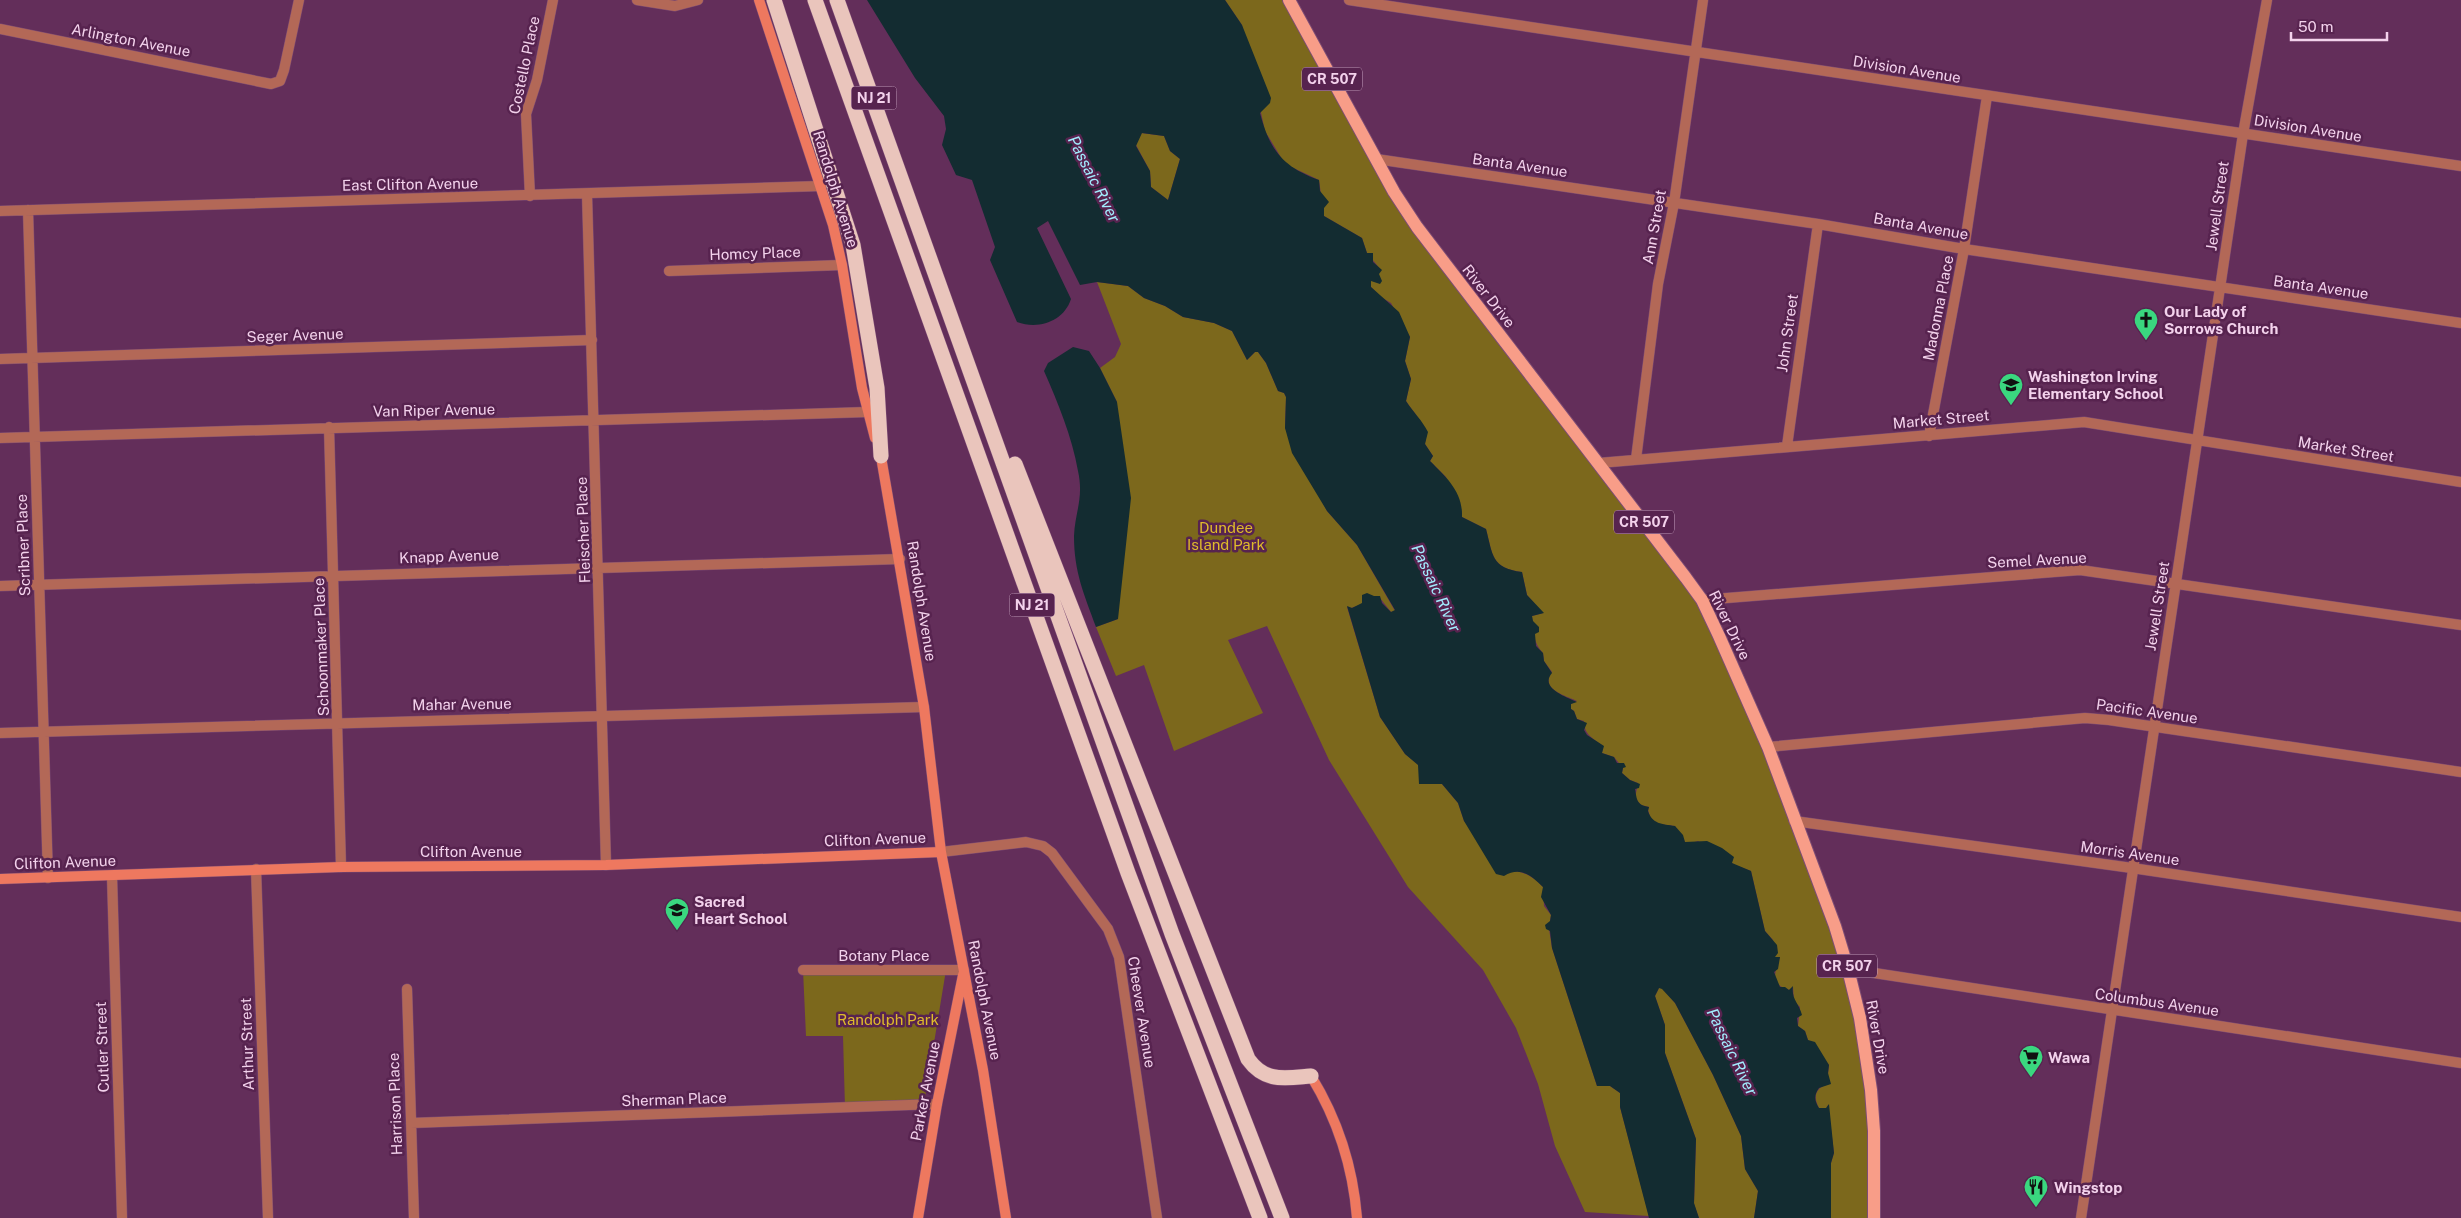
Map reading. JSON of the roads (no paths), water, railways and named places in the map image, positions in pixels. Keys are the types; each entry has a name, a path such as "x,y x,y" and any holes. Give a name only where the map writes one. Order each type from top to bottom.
{"highway":[{"path":"774,0 853,245 877,388 881,456"},
{"name":"NJ 21","path":"815,0 1128,873 1258,1213"},
{"name":"NJ 21","path":"837,0 1176,942 1280,1212"},
{"path":"968,363 1023,485 1248,1058 1255,1068 1264,1074 1276,1078 1311,1076"}],"main road":[{"name":"River Drive","path":"1289,0 1394,192 1438,256 1599,463 1702,600 1768,746 1848,969 1860,1018 1871,1090 1874,1131 1874,1218"}],"street":[{"name":"Arlington Avenue","path":"0,29 271,84 280,81 284,70 299,0"},
{"name":"Costello Place","path":"530,196 526,114 537,80 553,0"},
{"path":"637,0 675,6 698,0"},
{"name":"Randolph Avenue","path":"759,0 833,224 868,412 881,456 924,707 941,852 983,1070 1006,1218"},
{"name":"Division Avenue","path":"1349,0 1696,50 1987,96 2461,166"},
{"name":"Ann Street","path":"1636,459 1658,284 1674,203 1703,0"},
{"name":"Jewell Street","path":"2081,1218 2153,726 2243,134 2267,0"},
{"name":"Madonna Place","path":"1929,436 1964,249 1987,96"},
{"name":"Banta Avenue","path":"1376,158 1818,224 1964,249 2461,323"},
{"name":"East Clifton Avenue","path":"0,211 821,186"},
{"name":"Fleischer Place","path":"587,194 606,865"},
{"name":"Scribner Place","path":"28,210 48,878"},
{"name":"John Street","path":"1786,446 1818,224"},
{"name":"Homcy Place","path":"669,271 842,265"},
{"name":"Seger Avenue","path":"0,360 592,340"},
{"name":"Van Riper Avenue","path":"0,438 868,412"},
{"name":"Market Street","path":"1599,463 2084,422 2461,482"},
{"name":"Schoonmaker Place","path":"329,427 341,867"},
{"name":"Knapp Avenue","path":"0,586 599,566 900,559"},
{"name":"Semel Avenue","path":"1702,600 2080,570 2461,625"},
{"name":"Mahar Avenue","path":"0,733 924,707"},
{"name":"Pacific Avenue","path":"1768,746 2084,718 2153,726 2461,772"},
{"name":"Morris Avenue","path":"1794,821 2132,868 2461,917"},
{"name":"Cheever Avenue","path":"941,852 1026,842 1043,846 1052,852 1108,929 1119,957 1156,1218"},
{"name":"Clifton Avenue","path":"0,879 341,867 606,865 941,852"},
{"name":"Arthur Street","path":"256,869 268,1218"},
{"name":"Cutler Street","path":"112,876 122,1218"},
{"name":"Columbus Avenue","path":"1848,969 2461,1062"},
{"name":"Botany Place","path":"803,970 964,970"},
{"name":"Parker Avenue","path":"918,1218 937,1104 964,970"},
{"name":"Harrison Place","path":"407,989 414,1218"},
{"path":"1311,1076 1330,1110 1340,1136 1350,1170 1357,1218"},
{"name":"Sherman Place","path":"411,1123 937,1104"}],"water":[{"name":"Passaic River","path":"867,0 1225,0 1242,25 1271,98 1270,103 1260,113 1268,138 1287,163 1319,180 1320,191 1329,202 1324,208 1324,216 1362,238 1367,253 1373,253 1373,262 1382,270 1379,274 1382,281 1380,284 1371,281 1371,287 1399,312 1410,337 1405,361 1411,379 1406,401 1428,432 1425,444 1433,456 1430,461 1448,480 1457,493 1462,508 1462,517 1486,529 1495,559 1504,567 1522,572 1527,595 1544,613 1532,616 1533,621 1539,627 1539,632 1535,634 1536,646 1543,653 1544,661 1552,673 1549,683 1561,695 1577,702 1571,704 1571,709 1574,711 1577,719 1587,723 1584,730 1587,735 1604,746 1602,753 1614,757 1617,763 1624,763 1626,767 1623,768 1622,773 1630,780 1640,784 1639,788 1635,789 1637,799 1642,805 1649,807 1648,811 1652,819 1658,823 1675,826 1683,835 1685,842 1707,841 1722,848 1734,857 1732,863 1751,871 1765,931 1777,945 1778,953 1775,957 1780,957 1778,969 1774,972 1780,987 1785,987 1789,990 1793,986 1794,998 1802,1015 1797,1018 1798,1026 1805,1031 1808,1040 1815,1042 1829,1065 1828,1073 1831,1084 1819,1088 1815,1098 1819,1108 1826,1108 1829,1104 1834,1153 1831,1163 1831,1218 1754,1218 1758,1191 1745,1169 1741,1136 1713,1075 1675,1003 1659,988 1655,996 1665,1025 1665,1053 1696,1139 1694,1203 1699,1218 1649,1218 1620,1107 1620,1093 1610,1086 1597,1086 1552,948 1550,931 1546,929 1545,925 1550,921 1551,915 1541,897 1543,887 1525,873 1515,872 1504,876 1496,874 1464,821 1458,803 1442,784 1419,784 1418,765 1405,754 1380,717 1347,606 1352,608 1362,603 1362,595 1367,593 1380,596 1382,603 1391,612 1395,610 1357,545 1327,511 1292,453 1285,428 1286,397 1284,393 1278,391 1266,363 1258,352 1255,352 1247,360 1232,331 1214,323 1183,317 1165,306 1144,298 1128,286 1097,282 1080,285 1048,221 1037,228 1071,299 1063,313 1050,322 1034,325 1017,322 990,260 995,247 972,180 956,175 942,145 946,129 944,116 915,78","holes":["1142,133 1164,136 1170,151 1180,159 1168,200 1151,187 1150,171 1136,146"]},
{"path":"1073,347 1089,351 1117,402 1131,498 1118,619 1096,627 1080,583 1074,549 1075,527 1080,497 1078,471 1068,433 1044,371 1048,363"}],"place":[{"name":"Our Lady of Sorrows Church","path":"2146,341"},
{"name":"Washington Irving Elementary School","path":"2011,406"},
{"name":"Sacred Heart School","path":"677,931"},
{"name":"Wawa","path":"2031,1078"},
{"name":"Wingstop","path":"2036,1208"}],"park label":[{"name":"Dundee Island Park","path":"1226,536"},
{"name":"Randolph Park","path":"888,1019"}]}
